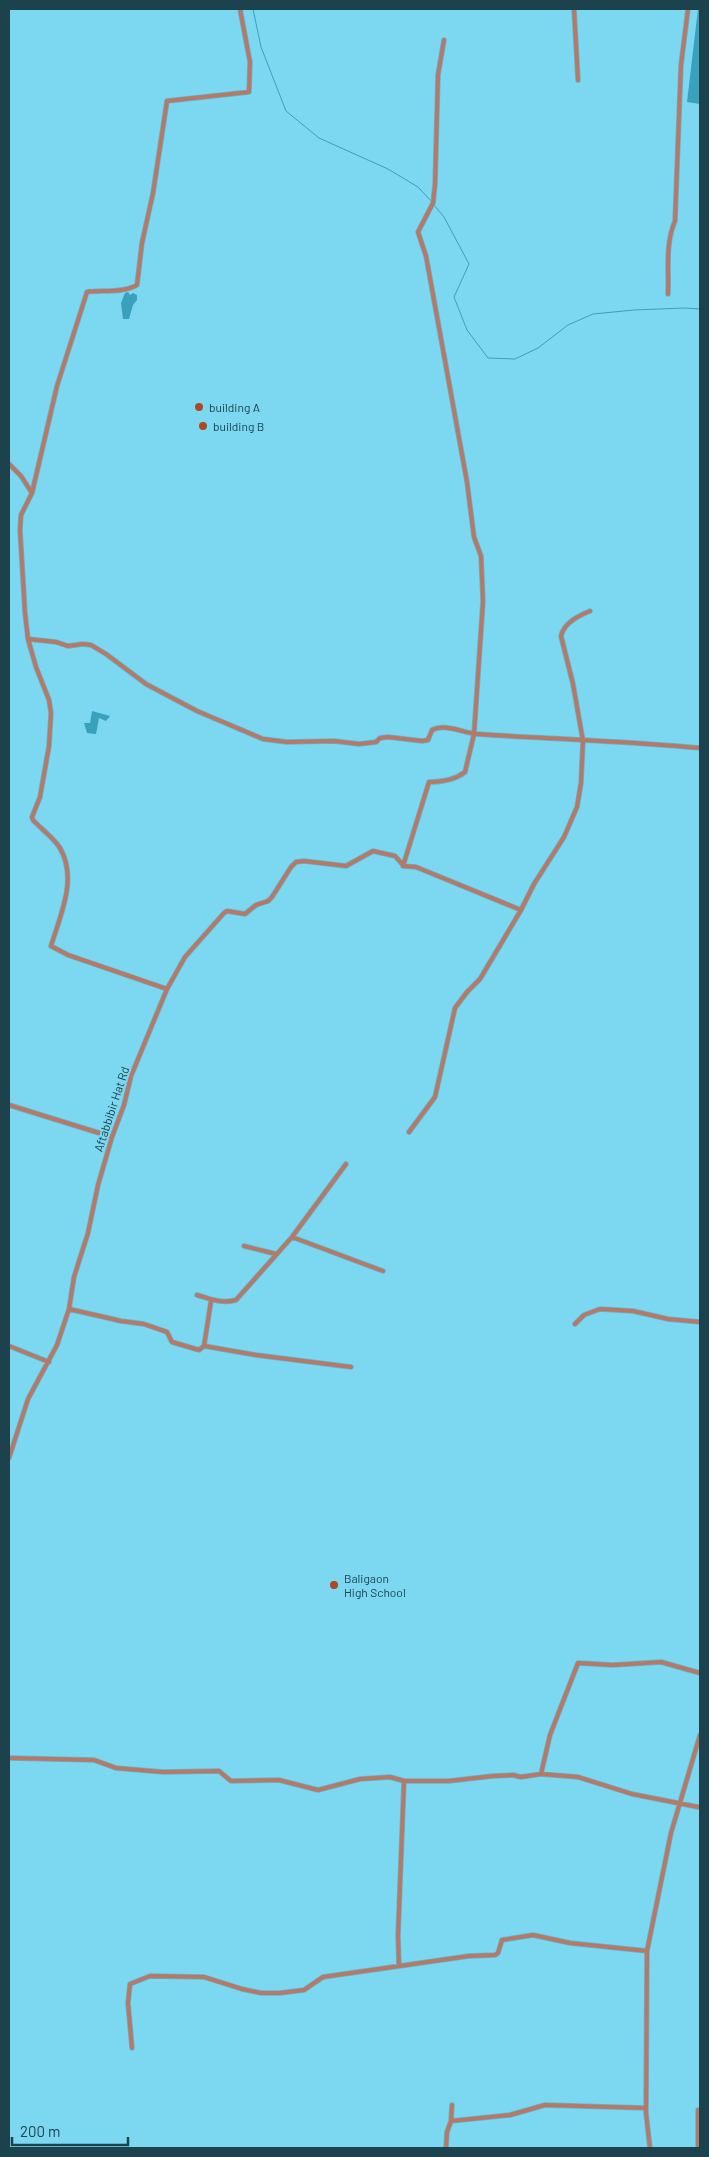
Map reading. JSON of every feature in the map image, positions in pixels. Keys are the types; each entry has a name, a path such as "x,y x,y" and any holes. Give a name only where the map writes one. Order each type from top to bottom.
{"street":[{"path":"167,989 68,955 51,946 68,892 67,865 60,848 32,817 40,797 50,746 51,713 49,700 36,667 28,639 20,530 21,514 32,493 57,386 86,292 130,289 137,285 142,243 153,193 167,101 249,92 250,62 240,9"},
{"path":"574,9 578,80"},
{"path":"668,294 670,233 675,221 681,65 688,9"},
{"path":"444,40 438,75 434,196 433,203 418,232 426,256 467,482 474,537 481,556 483,601 474,734 464,772 460,776 442,782 429,782 403,866 416,867 521,910"},
{"path":"9,464 16,470 32,493"},
{"path":"409,1132 434,1097 455,1008 480,979 574,817 581,783 583,741 573,684 561,636 563,629 578,616 590,611"},
{"path":"28,639 56,642 68,646 90,645 106,654 146,684 197,711 263,740 287,742 334,741 359,744 376,742 380,738 388,737 426,741 432,730 439,728 474,734 514,734 583,741 700,748"},
{"name":"Aftabbibir Hat Rd","path":"9,1458 28,1399 49,1362 69,1309 74,1277 88,1233 98,1185 132,1076 167,989 185,958 224,912 245,914 256,905 268,901 277,891 291,866 296,862 349,865 374,851 395,856 403,866"},
{"path":"9,1104 112,1137"},
{"path":"197,1295 211,1301 230,1302 236,1300 292,1238 346,1164"},
{"path":"292,1238 383,1270"},
{"path":"244,1246 276,1254"},
{"path":"69,1309 121,1321 144,1324 167,1332 172,1342 199,1350 204,1346 211,1301"},
{"path":"575,1324 584,1315 600,1309 633,1311 668,1319 700,1322"},
{"path":"9,1346 49,1362"},
{"path":"204,1346 256,1356 351,1367"},
{"path":"541,1774 550,1735 578,1663 613,1665 661,1662 700,1673"},
{"path":"650,2148 646,2108 647,1951 671,1833 700,1735"},
{"path":"9,1758 94,1760 116,1768 163,1772 219,1771 231,1781 279,1780 318,1790 360,1779 390,1777 404,1781 449,1781 493,1776 541,1774 578,1777 632,1794 698,1807"},
{"path":"399,1965 398,1936 404,1781"},
{"path":"132,2048 128,2003 130,1984 150,1976 204,1977 261,1993 280,1993 304,1990 323,1977 469,1956 495,1955 498,1953 502,1940 529,1935 570,1943 647,1951"},
{"path":"451,2121 510,2115 545,2105 646,2108"},
{"path":"446,2148 452,2106"},
{"path":"698,2110 698,2148"}],"water":[{"path":"698,9 700,9 700,104 687,102"},
{"path":"128,292 130,295 133,293 137,295 137,300 133,305 129,319 123,319 121,303 125,293"},
{"path":"92,711 110,716 106,721 99,718 96,734 87,733 84,723 90,723"}],"waterway":[{"path":"253,9 261,47 286,111 319,138 388,169 418,187 432,202"},
{"path":"434,205 444,217 469,264 454,297 467,330 488,358 515,359 538,348 568,325 593,314 634,310 700,309"}],"place":[{"name":"building A","path":"199,407"},
{"name":"building B","path":"203,426"},
{"name":"Baligaon High School","path":"334,1585"}]}
